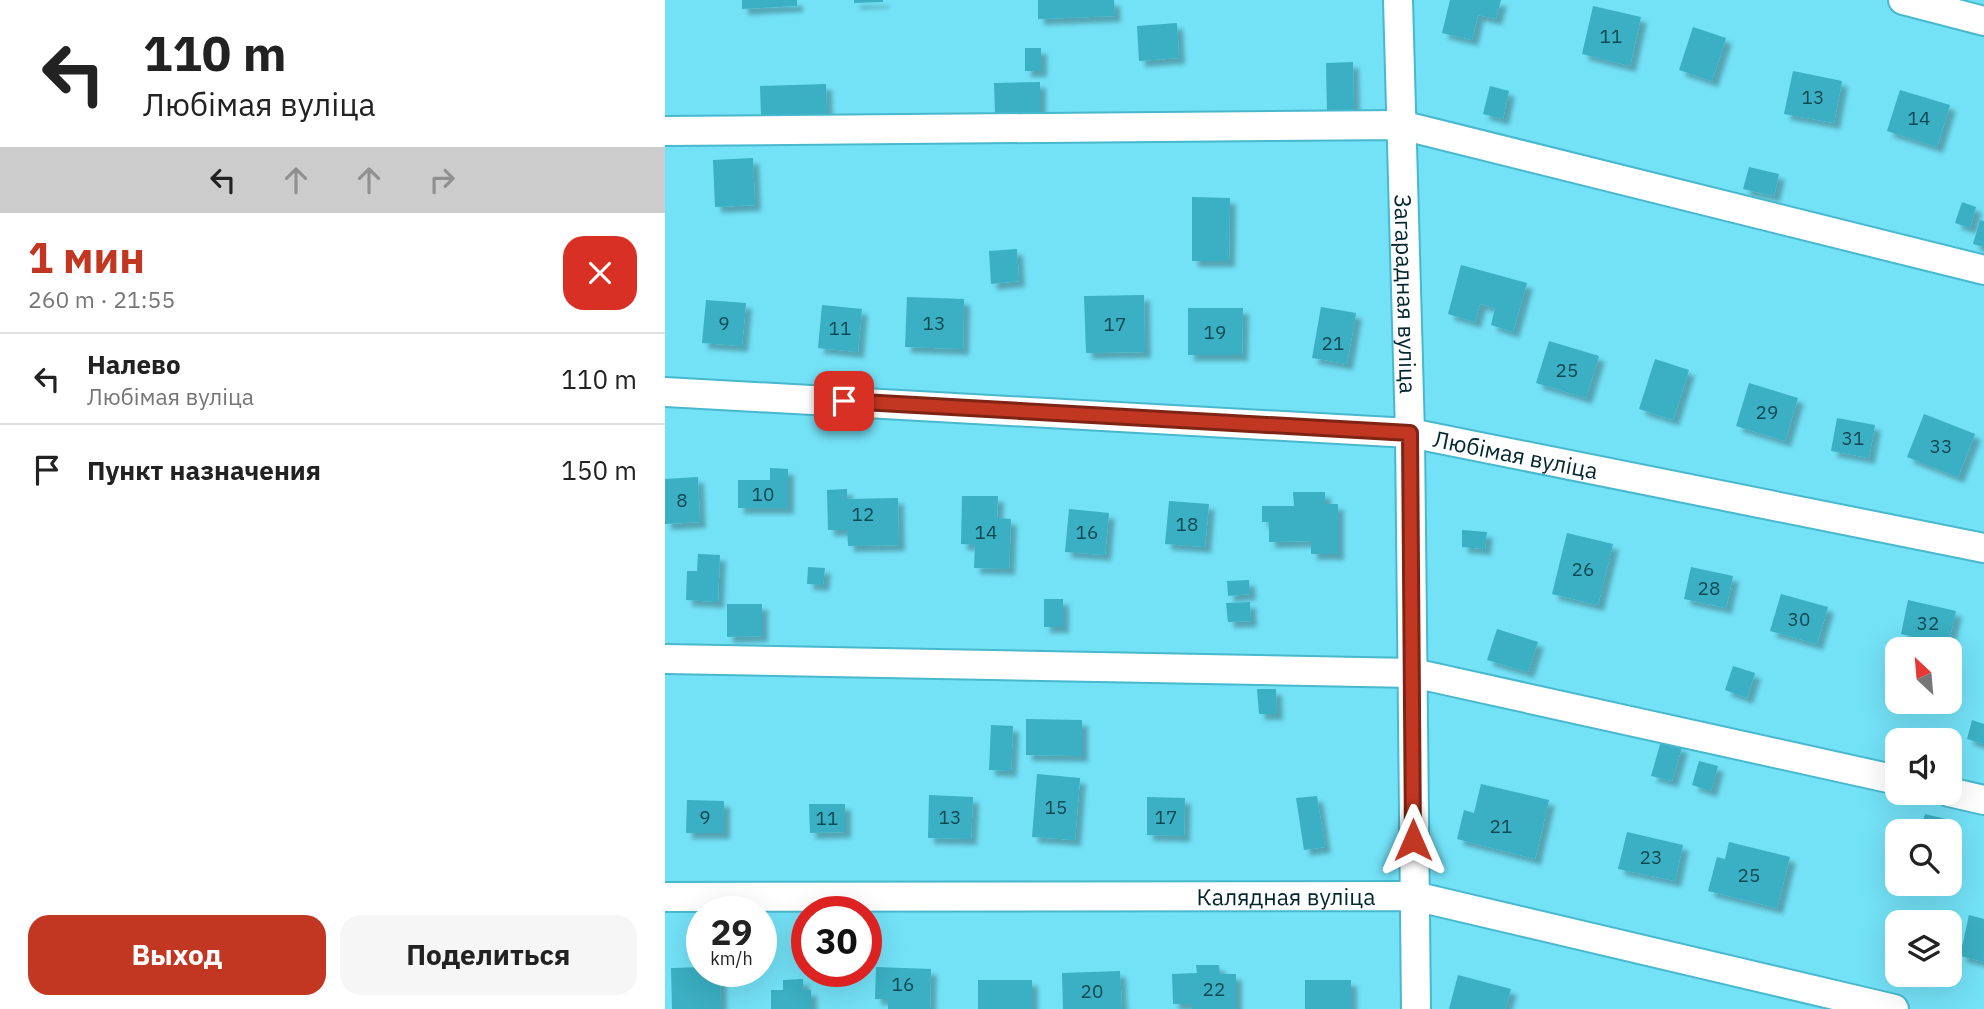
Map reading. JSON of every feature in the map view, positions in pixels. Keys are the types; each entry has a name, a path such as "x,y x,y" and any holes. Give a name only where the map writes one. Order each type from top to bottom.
{"street":[{"name":"Загарадная вуліца","path":"1398,0 1410,433 1416,1009"},
{"path":"1903,0 1984,20"},
{"path":"665,131 1401,125 1984,270"},
{"name":"Любімая вуліца","path":"665,393 1410,433 1984,548"},
{"path":"665,659 1413,673 1885,777"},
{"path":"1962,795 1984,800"},
{"name":"Калядная вуліца","path":"665,897 1414,896 1894,1009"}],"building":[{"path":"742,0 797,0 797,6 742,9"},
{"path":"854,0 883,0 883,2 854,3"},
{"path":"1038,0 1114,0 1115,16 1038,19"},
{"path":"1450,0 1501,0 1496,19 1478,15 1472,40 1442,33"},
{"path":"1593,6 1641,17 1630,66 1582,54"},
{"path":"1177,23 1179,58 1139,61 1137,26"},
{"path":"1693,27 1726,38 1712,81 1679,70"},
{"path":"1025,48 1041,48 1041,71 1025,71"},
{"path":"1353,62 1354,113 1327,114 1326,63"},
{"path":"1793,71 1842,81 1834,123 1784,114"},
{"path":"1040,82 1040,112 995,114 994,83"},
{"path":"826,84 827,114 761,117 760,86"},
{"path":"1490,86 1509,91 1503,119 1483,114"},
{"path":"1900,90 1950,105 1937,147 1887,131"},
{"path":"753,158 755,205 715,207 713,160"},
{"path":"1749,167 1779,174 1774,196 1743,189"},
{"path":"1192,197 1230,198 1229,261 1192,261"},
{"path":"1962,202 1976,207 1970,228 1955,223"},
{"path":"1980,220 1984,221 1984,247 1973,244"},
{"path":"1017,249 1019,281 991,284 989,251"},
{"path":"1461,265 1527,283 1513,332 1491,325 1495,308 1480,304 1475,322 1448,314"},
{"path":"1144,295 1145,352 1086,353 1084,296"},
{"path":"907,297 964,299 963,349 905,347"},
{"path":"706,300 746,303 742,346 702,343"},
{"path":"822,305 862,309 858,352 818,348"},
{"path":"1321,307 1356,313 1347,364 1312,358"},
{"path":"1188,308 1243,308 1242,355 1188,355"},
{"path":"1549,341 1599,356 1586,398 1536,383"},
{"path":"1655,359 1689,370 1673,420 1639,409"},
{"path":"1749,383 1798,398 1785,441 1736,426"},
{"path":"1924,414 1975,434 1958,477 1907,457"},
{"path":"1837,418 1875,425 1869,458 1831,451"},
{"path":"770,468 788,469 788,508 738,508 738,480 770,480"},
{"path":"698,477 700,522 665,524 665,479"},
{"path":"847,489 847,499 898,498 899,545 848,546 847,530 828,530 827,490"},
{"path":"1293,492 1325,492 1325,504 1338,504 1338,554 1311,554 1311,541 1269,542 1269,522 1262,522 1262,506 1294,506"},
{"path":"962,496 998,496 997,518 1011,519 1009,569 974,568 975,545 961,544"},
{"path":"1169,501 1209,504 1205,547 1165,544"},
{"path":"1069,509 1109,513 1105,555 1065,552"},
{"path":"1462,530 1487,532 1485,549 1462,547"},
{"path":"1567,533 1613,544 1598,605 1552,594"},
{"path":"698,554 720,555 718,602 686,600 687,571 697,571"},
{"path":"808,567 825,568 823,585 807,584"},
{"path":"1691,567 1733,576 1726,608 1684,599"},
{"path":"1249,580 1250,594 1228,596 1227,581"},
{"path":"1781,594 1828,607 1817,644 1770,631"},
{"path":"1044,599 1063,599 1063,627 1044,627"},
{"path":"1908,600 1956,611 1950,637 1914,637 1901,634"},
{"path":"1250,602 1251,621 1228,622 1226,603"},
{"path":"727,604 762,604 762,636 727,637"},
{"path":"1497,629 1538,642 1528,672 1487,660"},
{"path":"1733,666 1755,673 1747,698 1725,690"},
{"path":"1257,689 1276,689 1277,714 1259,714"},
{"path":"1026,719 1082,720 1082,756 1026,755"},
{"path":"1972,720 1984,724 1984,744 1967,739"},
{"path":"991,725 1013,726 1011,771 989,770"},
{"path":"1661,741 1682,747 1672,781 1651,776"},
{"path":"1699,761 1718,766 1711,791 1692,785"},
{"path":"1037,774 1080,778 1075,840 1032,837"},
{"path":"1481,784 1549,800 1535,859 1457,839 1464,810 1474,813"},
{"path":"929,795 973,797 971,839 928,838"},
{"path":"1317,796 1325,847 1304,850 1296,798"},
{"path":"1147,797 1185,798 1184,836 1147,835"},
{"path":"687,800 724,801 724,833 686,833"},
{"path":"809,804 845,804 845,832 810,833"},
{"path":"1925,814 1946,819 1924,819"},
{"path":"1627,832 1683,845 1675,881 1618,869"},
{"path":"1729,842 1790,857 1777,908 1708,891 1717,857 1725,859"},
{"path":"1969,915 1984,919 1984,962 1962,956"},
{"path":"1196,965 1219,965 1220,974 1236,974 1236,1009 1192,1009 1192,1004 1173,1004 1172,974 1197,973"},
{"path":"882,967 931,969 930,1009 888,1009 888,999 875,999 875,987 882,987"},
{"path":"671,968 686,968 686,987 720,987 721,1009 672,1009"},
{"path":"1120,971 1122,1009 1063,1009 1062,973"},
{"path":"1458,975 1511,989 1505,1009 1449,1009"},
{"path":"783,980 791,980 791,987 811,990 811,1009 771,1009 771,990 783,990"},
{"path":"978,980 1032,980 1032,1009 978,1009"},
{"path":"1305,980 1351,980 1351,1009 1305,1009"}],"route":[{"path":"844,401 1410,433 1413,840"}]}
